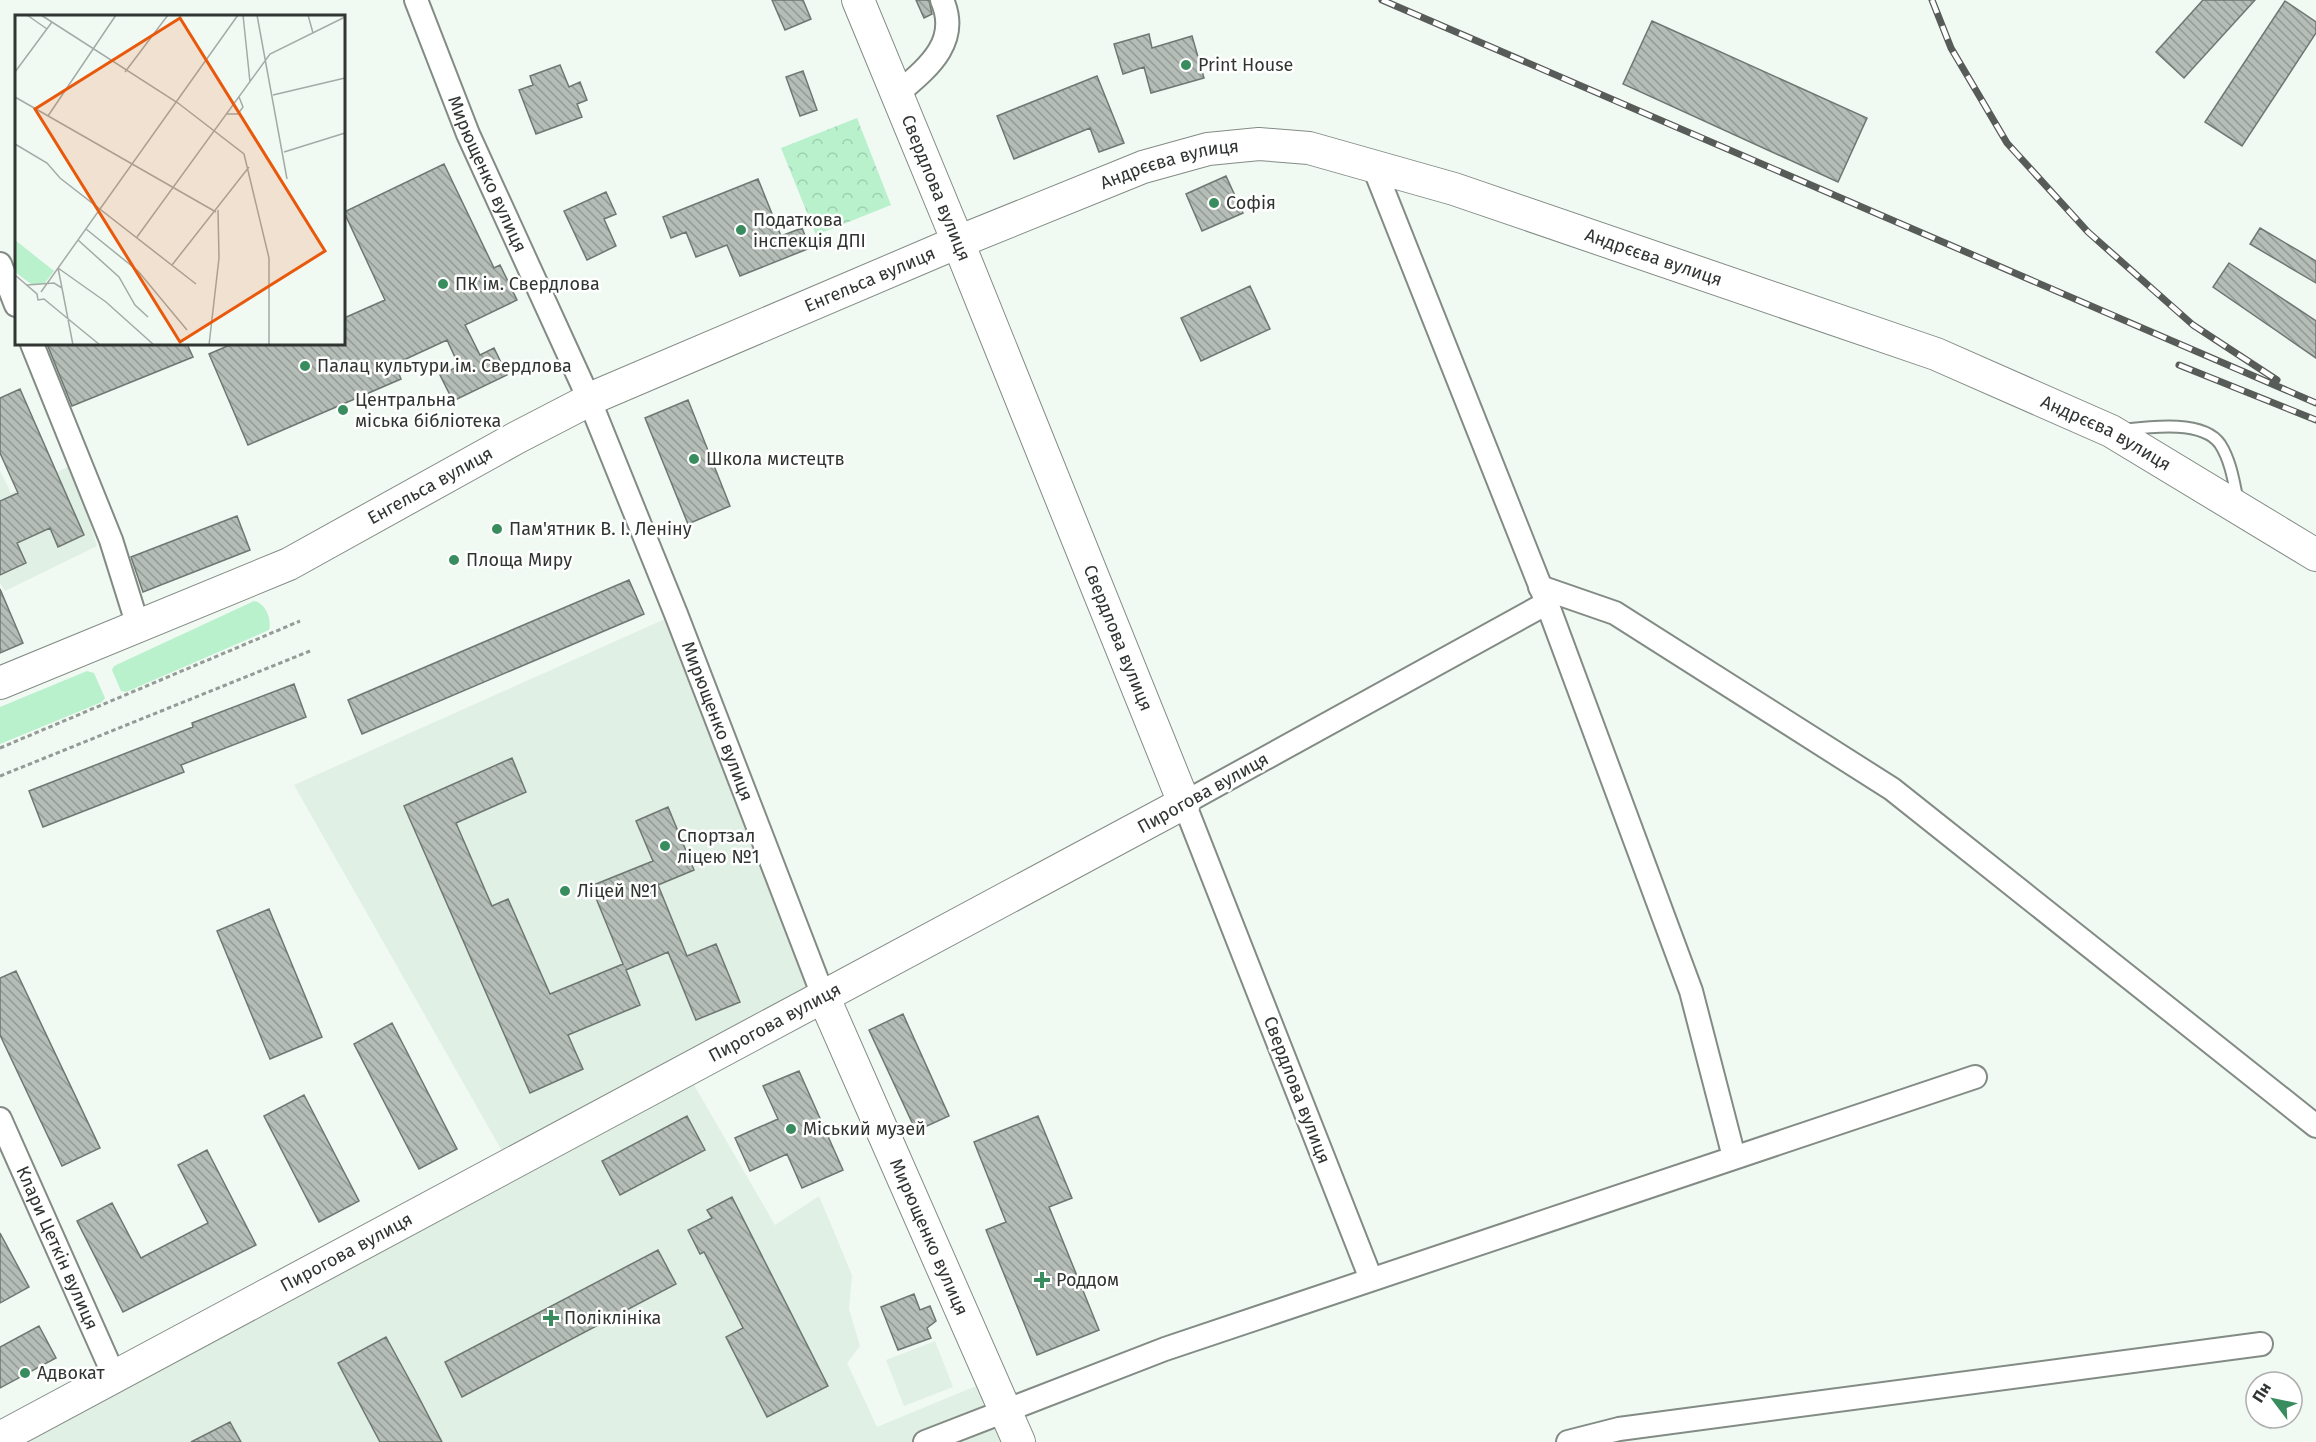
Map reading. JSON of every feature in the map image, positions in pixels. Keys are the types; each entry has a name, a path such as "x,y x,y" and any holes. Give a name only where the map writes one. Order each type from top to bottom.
{"street":[{"name":"Мирющенко вулиця","path":"416,0 468,134 589,399 825,998 1019,1442"},
{"name":"Свердлова вулиця","path":"858,0 1184,803 1371,1279"},
{"path":"897,94 929,66 945,42 947,12 942,0"},
{"name":"Андрєєва вулиця","path":"958,242 1143,167 1208,149 1259,144 1309,148 1454,189 1936,354 2111,431 2316,555"},
{"path":"1373,165 1543,595 1691,991 1734,1156"},
{"name":"Енгельса вулиця","path":"0,684 289,564 589,399 958,242"},
{"path":"0,264 15,302"},
{"path":"32,345 111,540 138,627"},
{"path":"1543,595 1615,613 1892,789 2211,1040 2316,1126"},
{"name":"Пирогова вулиця","path":"0,1438 825,998 1184,803 1543,595"},
{"path":"925,1442 1165,1349 1734,1156 1975,1077"},
{"name":"Клари Цеткін вулиця","path":"0,1119 115,1378"},
{"path":"1568,1442 1619,1429 2261,1344"}],"lane":[{"path":"2111,431 2159,426 2198,429 2219,442 2230,466 2240,508"}],"path":[{"path":"0,748 300,621"},
{"path":"0,776 310,651"}],"shaded area":[{"path":"72,465 97,546 5,591 0,583 0,471 11,493"},
{"path":"676,614 813,997 686,1071 775,1225 819,1196 852,1275 849,1309 860,1346 847,1363 877,1427 993,1379 1019,1442 0,1442 510,1165 294,785"},
{"path":"935,1341 953,1387 904,1406 886,1360"}],"green space":[{"path":"857,118 891,205 816,235 781,148"},
{"path":"254,601 265,608 270,622 269,630 126,692 121,691 112,670 114,666"},
{"path":"87,671 94,673 105,698 102,702 0,744 0,707"}],"building":[{"path":"772,0 803,0 811,19 785,30"},
{"path":"916,0 929,0 932,14 924,18"},
{"path":"2203,0 2255,0 2184,78 2156,52"},
{"path":"2285,1 2316,22 2316,33 2242,146 2205,122"},
{"path":"1652,21 1867,118 1838,182 1623,84"},
{"path":"1149,34 1152,48 1192,36 1204,78 1151,93 1144,67 1123,74 1114,44"},
{"path":"560,65 569,87 580,82 587,100 577,104 582,117 536,134 519,90 533,85 530,76"},
{"path":"803,71 817,110 800,116 786,77"},
{"path":"1097,76 1124,143 1099,152 1090,128 1014,159 997,116"},
{"path":"444,164 494,268 500,265 517,300 465,325 480,355 494,348 507,375 453,401 440,375 459,366 447,340 395,364 401,379 248,445 209,354 230,345 345,345 345,318 385,300 345,212"},
{"name":"Софія","path":"1226,176 1243,213 1202,231 1186,194"},
{"path":"758,179 781,236 802,228 810,248 740,276 727,245 696,257 686,232 671,238 663,217"},
{"path":"606,192 616,214 604,219 616,246 587,260 564,211"},
{"path":"2260,228 2316,261 2316,283 2250,244"},
{"path":"2229,263 2316,321 2316,358 2213,287"},
{"path":"1250,286 1270,329 1201,361 1181,318"},
{"path":"47,345 187,345 193,357 72,406"},
{"path":"20,389 84,535 58,547 50,528 17,543 26,563 0,575 0,501 18,493 0,453 0,398"},
{"path":"688,400 730,506 688,524 645,418"},
{"path":"237,516 250,550 143,592 131,557"},
{"path":"629,580 644,614 362,734 348,700"},
{"path":"0,589 23,643 0,653"},
{"path":"294,684 306,717 181,765 184,772 43,827 29,791 193,727 192,723"},
{"path":"512,758 526,792 456,823 492,906 508,899 550,994 623,964 591,886 653,861 636,821 668,807 694,870 658,885 687,956 716,944 740,1002 696,1020 668,952 626,970 640,1005 568,1035 583,1069 530,1093 404,806"},
{"path":"269,909 322,1037 270,1059 217,931"},
{"path":"16,971 100,1148 62,1166 0,1035 0,978"},
{"path":"903,1014 949,1116 916,1131 869,1030"},
{"path":"392,1023 457,1149 419,1169 354,1044"},
{"name":"Міський музей","path":"799,1071 843,1170 802,1188 787,1154 750,1171 735,1138 778,1119 763,1086"},
{"path":"304,1095 359,1201 319,1222 264,1116"},
{"path":"687,1116 705,1150 620,1195 602,1161"},
{"name":"Роддом","path":"1038,1116 1072,1198 1049,1207 1099,1330 1037,1355 986,1230 1006,1222 974,1142"},
{"path":"207,1150 256,1245 123,1312 77,1221 112,1203 141,1258 208,1223 178,1165"},
{"path":"732,1197 828,1386 767,1417 726,1337 743,1328 704,1252 700,1254 688,1230 712,1218 707,1210"},
{"path":"0,1233 29,1287 0,1303"},
{"path":"658,1250 676,1284 462,1397 445,1362"},
{"path":"914,1294 920,1310 930,1306 936,1321 927,1328 931,1338 898,1350 881,1307"},
{"path":"39,1326 56,1358 0,1388 0,1347"},
{"path":"386,1337 442,1442 380,1442 338,1363"},
{"path":"230,1422 241,1442 191,1442"}],"railway":[{"path":"1382,0 2316,403"},
{"path":"1932,0 1951,48 2007,143 2088,232 2193,325 2277,380"},
{"path":"2179,365 2316,420"}],"place":[{"name":"Print House","path":"1186,65"},
{"name":"Софія","path":"1214,203"},
{"name":"Податкова інспекція ДПІ","path":"741,230"},
{"name":"ПК ім. Свердлова","path":"443,284"},
{"name":"Палац культури ім. Свердлова","path":"305,366"},
{"name":"Центральна міська бібліотека","path":"343,410"},
{"name":"Школа мистецтв","path":"694,459"},
{"name":"Пам'ятник В. І. Леніну","path":"497,529"},
{"name":"Площа Миру","path":"454,560"},
{"name":"Спортзал ліцею №1","path":"665,846"},
{"name":"Ліцей №1","path":"565,891"},
{"name":"Міський музей","path":"791,1129"},
{"name":"Роддом","path":"1042,1280"},
{"name":"Поліклініка","path":"551,1318"},
{"name":"Адвокат","path":"25,1373"}]}
